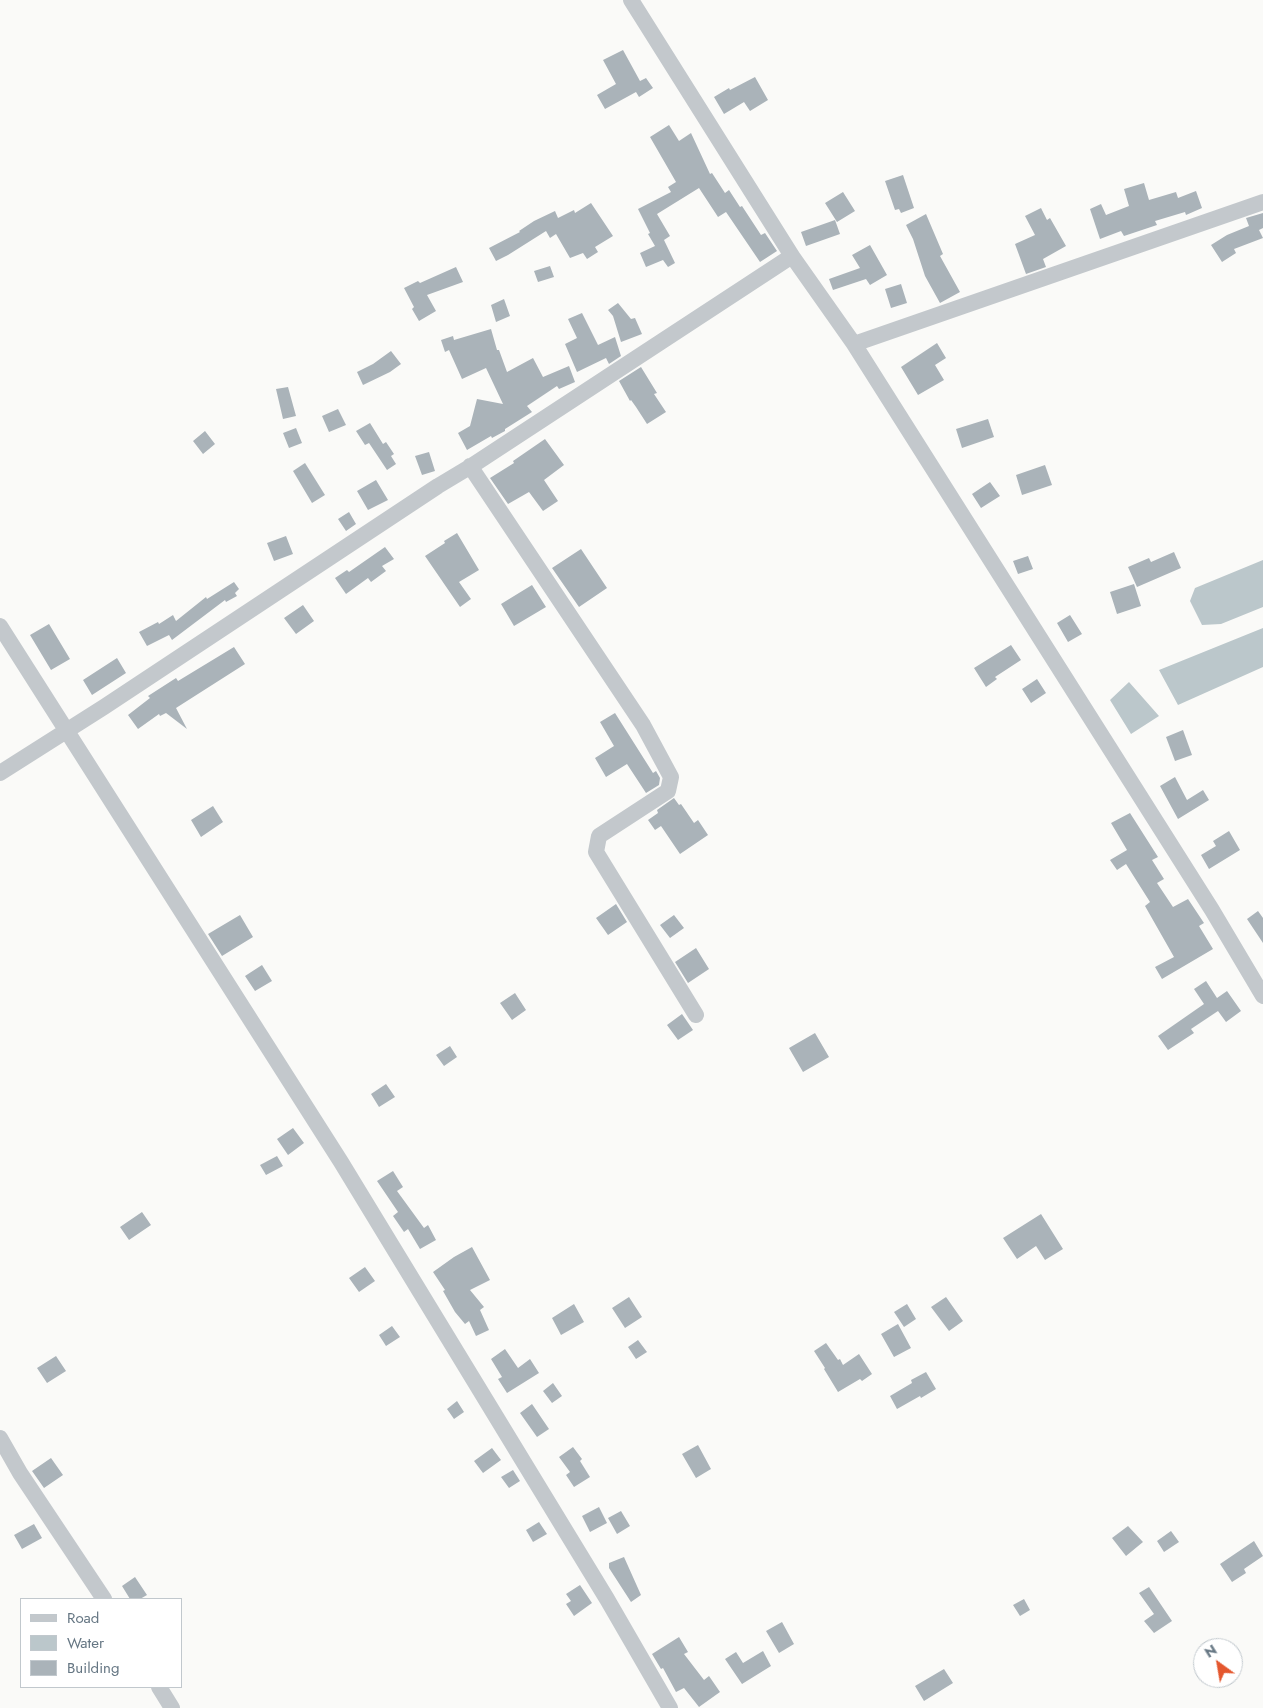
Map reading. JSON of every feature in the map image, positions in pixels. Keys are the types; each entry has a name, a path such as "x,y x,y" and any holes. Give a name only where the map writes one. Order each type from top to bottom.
{"street":[{"path":"631,0 792,256 854,344 1202,894 1263,996"},
{"path":"854,344 1263,202"},
{"path":"0,773 792,256"},
{"path":"470,466 643,725 671,777 668,791 599,836 596,852 696,1015"},
{"path":"0,626 68,730 341,1162 670,1708"},
{"path":"0,1438 20,1473 103,1598"},
{"path":"160,1688 172,1708"}],"water":[{"path":"1263,560 1263,607 1221,624 1202,625 1190,601 1195,588"},
{"path":"1263,628 1263,667 1178,705 1159,670"},
{"path":"1129,682 1159,716 1131,734 1110,700"}],"building":[{"path":"623,50 640,81 646,78 653,88 639,97 636,92 605,109 597,95 616,84 603,60"},
{"path":"755,77 768,100 750,111 744,102 724,114 714,97 729,88 730,90"},
{"path":"669,125 679,141 691,133 710,174 712,173 725,193 729,190 761,235 765,233 777,251 760,262 726,212 718,217 699,188 657,214 670,236 664,240 675,263 668,267 663,260 646,267 640,253 655,246 638,209 671,192 668,187 676,182 650,137"},
{"path":"903,175 914,208 901,213 899,209 895,210 885,181"},
{"path":"1144,183 1149,200 1176,192 1178,198 1196,191 1202,208 1186,215 1185,212 1155,221 1157,225 1124,236 1121,231 1100,239 1090,209 1101,204 1106,215 1129,206 1124,189"},
{"path":"843,192 855,211 837,222 825,203"},
{"path":"591,203 613,236 595,247 598,252 587,259 583,253 570,258 556,234 550,238 546,231 496,261 489,248 520,232 534,221 555,211 558,218 574,210 575,213"},
{"path":"1041,208 1047,220 1050,218 1066,246 1043,259 1046,267 1026,274 1015,244 1035,235 1025,216"},
{"path":"1263,213 1263,228 1259,230 1263,238 1234,249 1236,253 1222,262 1211,245 1227,235 1249,226 1246,218"},
{"path":"926,214 943,254 940,256 960,292 940,303 925,276 913,239 906,225"},
{"path":"835,220 840,234 806,246 801,232"},
{"path":"870,245 887,275 870,285 866,279 833,290 829,279 860,268 852,255"},
{"path":"550,266 554,277 538,282 534,271"},
{"path":"456,267 463,282 427,295 436,311 419,321 404,288"},
{"path":"901,284 907,303 891,308 885,289"},
{"path":"504,299 510,316 496,322 491,305"},
{"path":"618,303 631,319 635,318 642,334 621,342 613,316 608,310"},
{"path":"582,313 598,345 615,337 621,356 609,364 606,358 577,372 565,344 577,338 568,319"},
{"path":"491,329 497,350 499,350 507,372 533,358 543,377 569,366 575,382 559,389 557,386 527,406 532,412 505,429 505,431 492,438 491,436 467,450 458,433 470,426 477,399 503,404 486,368 462,379 449,350 445,352 441,340 453,336 454,340"},
{"path":"937,343 946,358 935,365 944,380 918,395 901,367"},
{"path":"391,351 401,364 390,372 363,385 357,372 373,364"},
{"path":"641,367 657,393 654,394 666,412 647,424 630,401 619,381"},
{"path":"288,387 296,416 283,419 276,389"},
{"path":"338,409 346,425 329,432 322,416"},
{"path":"988,419 994,437 962,448 956,429"},
{"path":"370,423 383,444 386,442 394,454 391,456 396,464 387,470 369,443 365,445 356,431"},
{"path":"296,428 302,443 289,448 283,433"},
{"path":"205,431 215,444 203,454 193,441"},
{"path":"545,439 564,465 544,480 558,501 543,511 529,492 508,504 490,478 514,463 513,461"},
{"path":"429,452 435,471 422,475 415,456"},
{"path":"305,463 325,495 312,503 293,471"},
{"path":"1045,465 1052,485 1022,495 1016,475"},
{"path":"376,480 388,500 368,510 357,491"},
{"path":"990,482 1000,496 981,508 972,494"},
{"path":"349,512 356,524 346,531 338,519"},
{"path":"457,533 479,570 459,582 471,599 460,607 425,556"},
{"path":"286,536 293,554 274,561 267,543"},
{"path":"385,547 394,559 382,566 386,571 371,582 368,578 346,594 335,578 347,570 349,572"},
{"path":"581,549 607,588 579,607 552,568"},
{"path":"1174,552 1181,568 1137,587 1128,567 1149,558 1151,562"},
{"path":"1028,556 1033,569 1018,574 1013,561"},
{"path":"234,582 239,589 235,593 237,596 226,602 225,600 172,640 169,635 147,646 139,632 158,622 159,624 173,615 176,621 206,597 207,599"},
{"path":"1134,584 1141,606 1117,614 1110,592"},
{"path":"532,585 546,607 514,626 501,604"},
{"path":"303,605 314,621 296,634 284,618"},
{"path":"1070,615 1082,634 1068,642 1057,623"},
{"path":"49,624 70,659 51,670 30,635"},
{"path":"1011,645 1021,660 995,677 997,679 986,687 974,668"},
{"path":"234,647 245,664 176,708 187,729 166,713 160,716 159,714 138,729 128,715 150,698 148,696 176,678 178,681"},
{"path":"117,658 126,673 92,695 83,680"},
{"path":"1037,679 1046,693 1031,703 1022,689"},
{"path":"615,713 653,773 656,771 660,778 659,785 646,793 627,764 606,777 595,758 614,746 600,722"},
{"path":"1183,730 1192,755 1175,761 1166,737"},
{"path":"1175,777 1187,800 1203,790 1209,800 1178,819 1160,786"},
{"path":"674,798 679,805 681,804 694,823 698,820 708,835 680,854 661,826 655,830 648,820 658,813 657,810"},
{"path":"213,806 223,822 201,837 191,820"},
{"path":"1130,813 1158,857 1152,860 1164,879 1157,883 1173,907 1188,899 1204,923 1199,926 1213,949 1162,979 1155,967 1174,957 1145,906 1150,902 1126,864 1117,870 1110,860 1127,850 1111,823"},
{"path":"1229,831 1240,850 1209,869 1201,855 1216,846 1213,841"},
{"path":"616,904 627,922 608,935 596,918"},
{"path":"1258,911 1263,918 1263,943 1247,919"},
{"path":"240,915 253,937 222,956 208,934"},
{"path":"674,915 684,928 670,938 660,925"},
{"path":"696,948 709,969 688,983 675,962"},
{"path":"262,965 272,981 255,991 245,976"},
{"path":"1206,981 1217,998 1227,991 1241,1011 1226,1022 1218,1011 1191,1029 1194,1033 1168,1050 1158,1036 1204,1004 1194,989"},
{"path":"515,993 526,1010 512,1020 500,1003"},
{"path":"682,1014 693,1030 678,1040 667,1025"},
{"path":"815,1033 829,1057 803,1072 789,1048"},
{"path":"450,1046 457,1057 444,1066 436,1055"},
{"path":"386,1084 395,1097 379,1107 371,1094"},
{"path":"293,1128 304,1143 288,1155 277,1139"},
{"path":"277,1156 283,1166 266,1175 260,1165"},
{"path":"393,1171 403,1187 397,1191 424,1228 428,1225 436,1240 420,1249 408,1229 404,1232 393,1216 398,1212 377,1181"},
{"path":"142,1212 151,1225 129,1240 120,1227"},
{"path":"1041,1214 1063,1249 1045,1260 1036,1246 1017,1259 1003,1238"},
{"path":"472,1247 490,1280 470,1290 484,1307 480,1310 489,1330 476,1336 469,1321 465,1324 455,1312 443,1291 445,1290 433,1272"},
{"path":"365,1267 375,1281 359,1292 349,1278"},
{"path":"629,1297 642,1317 625,1328 612,1308"},
{"path":"946,1297 963,1321 949,1331 931,1307"},
{"path":"574,1304 584,1322 561,1335 552,1318"},
{"path":"907,1304 916,1319 904,1327 894,1312"},
{"path":"898,1324 911,1348 894,1357 881,1334"},
{"path":"392,1326 400,1337 386,1346 379,1335"},
{"path":"638,1340 647,1352 636,1359 628,1347"},
{"path":"826,1343 843,1365 859,1354 872,1374 862,1381 860,1379 838,1392 814,1351"},
{"path":"505,1349 518,1368 530,1359 539,1373 507,1393 498,1379 502,1377 491,1359"},
{"path":"56,1356 66,1371 47,1383 37,1368"},
{"path":"926,1372 936,1389 897,1409 890,1396 912,1383 911,1380"},
{"path":"553,1383 562,1396 552,1403 543,1391"},
{"path":"457,1401 464,1412 454,1419 447,1409"},
{"path":"532,1404 549,1429 537,1437 520,1413"},
{"path":"698,1445 711,1469 696,1478 682,1454"},
{"path":"573,1447 582,1459 580,1461 590,1477 574,1487 566,1475 570,1472 559,1457"},
{"path":"492,1448 501,1460 483,1473 474,1461"},
{"path":"51,1458 63,1475 44,1488 32,1471"},
{"path":"513,1470 520,1481 509,1488 501,1477"},
{"path":"599,1507 607,1523 590,1532 582,1516"},
{"path":"621,1511 630,1526 617,1534 608,1518"},
{"path":"539,1522 547,1534 533,1542 526,1530"},
{"path":"34,1524 42,1538 22,1549 14,1535"},
{"path":"1128,1526 1143,1542 1126,1556 1112,1538"},
{"path":"1171,1531 1179,1542 1164,1552 1157,1541"},
{"path":"1254,1541 1263,1556 1244,1569 1246,1573 1232,1582 1220,1564"},
{"path":"624,1557 641,1595 631,1602 609,1568 609,1563"},
{"path":"135,1577 147,1595 142,1598 129,1598 122,1586"},
{"path":"580,1585 592,1603 574,1616 566,1604 571,1601 566,1594"},
{"path":"1149,1587 1172,1621 1154,1633 1144,1621 1154,1614 1139,1593"},
{"path":"1024,1599 1030,1610 1020,1616 1013,1605"},
{"path":"782,1622 794,1644 779,1653 766,1631"},
{"path":"679,1637 688,1652 684,1654 704,1680 709,1676 720,1692 699,1707 684,1688 676,1692 663,1668 661,1669 652,1654"},
{"path":"763,1651 771,1666 742,1684 725,1659 736,1652 743,1663"},
{"path":"944,1669 953,1683 924,1701 915,1686"}]}
